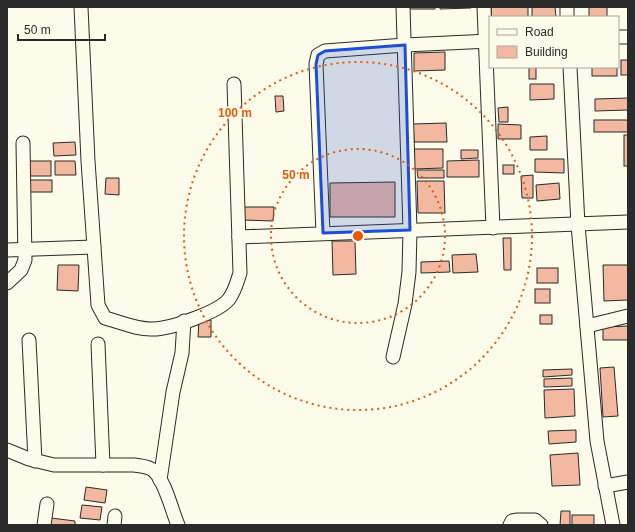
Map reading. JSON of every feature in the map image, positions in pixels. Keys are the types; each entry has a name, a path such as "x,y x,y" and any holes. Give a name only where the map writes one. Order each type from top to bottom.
{"street":[{"path":"81,7 98,305 105,318 153,330 184,321 218,308 228,300 235,289 240,273 234,84"},
{"path":"393,357 405,304 410,272 403,7"},
{"path":"484,7 488,42 493,228"},
{"path":"324,233 316,64 318,55 325,51 405,45 488,42"},
{"path":"570,68 578,225 597,441 612,525"},
{"path":"7,282 21,270 25,260 23,143"},
{"path":"239,237 628,222"},
{"path":"7,250 94,247"},
{"path":"587,326 628,316"},
{"path":"160,480 173,392 182,353 184,321"},
{"path":"29,340 36,461"},
{"path":"98,344 103,465"},
{"path":"7,450 36,461 54,465 134,465 146,467 154,471 160,480 178,525"},
{"path":"605,486 628,482"},
{"path":"44,525 47,504"},
{"path":"510,525 512,521 518,520 535,520 541,525"}],"highlighted area":[{"path":"405,45 410,230 323,233 316,64 318,55 325,51"}],"building":[{"path":"406,7 435,7 435,9 406,9"},
{"path":"440,7 471,7 471,8 440,9"},
{"path":"491,7 528,7 528,16 491,16"},
{"path":"532,7 555,7 556,16 532,16"},
{"path":"589,7 607,7 607,16 589,16"},
{"path":"445,52 445,70 414,71 414,53"},
{"path":"621,60 628,60 628,75 621,75"},
{"path":"529,68 536,68 536,79 529,79"},
{"path":"592,68 617,68 617,76 592,76"},
{"path":"530,84 554,84 554,99 530,100"},
{"path":"275,96 283,96 284,111 276,112"},
{"path":"628,98 628,110 595,111 595,99"},
{"path":"508,107 508,122 499,122 498,108"},
{"path":"594,120 628,120 628,132 594,132"},
{"path":"446,123 447,142 414,142 413,124"},
{"path":"498,124 521,125 521,139 498,139"},
{"path":"624,135 628,135 628,166 624,166"},
{"path":"547,136 547,150 530,150 530,137"},
{"path":"75,142 76,155 54,156 53,143"},
{"path":"414,149 443,149 443,168 414,169"},
{"path":"461,150 478,150 478,158 461,159"},
{"path":"535,159 564,159 564,173 535,172"},
{"path":"479,160 479,177 447,177 447,161"},
{"path":"28,161 51,161 51,176 28,176"},
{"path":"55,161 75,161 76,175 55,175"},
{"path":"503,165 514,165 514,174 503,174"},
{"path":"417,170 444,170 444,178 418,178"},
{"path":"533,175 533,198 522,198 521,176"},
{"path":"106,178 119,178 119,195 105,194"},
{"path":"28,180 52,180 52,192 28,192"},
{"path":"417,181 444,181 445,213 418,213"},
{"path":"395,182 395,217 330,217 330,183"},
{"path":"559,183 560,199 537,201 536,185"},
{"path":"243,207 274,207 273,221 243,220"},
{"path":"503,238 511,238 511,270 504,270"},
{"path":"332,241 355,241 356,274 333,275"},
{"path":"476,254 478,272 453,273 452,255"},
{"path":"449,261 450,272 421,273 421,262"},
{"path":"58,265 79,265 78,291 57,290"},
{"path":"603,265 628,265 628,300 604,301"},
{"path":"537,268 558,268 558,283 537,283"},
{"path":"535,289 550,289 550,303 535,303"},
{"path":"540,315 552,315 552,324 540,324"},
{"path":"199,320 211,320 211,337 198,337"},
{"path":"628,326 628,340 603,340 603,327"},
{"path":"614,367 618,416 603,417 600,368"},
{"path":"572,369 572,375 543,377 543,370"},
{"path":"572,378 572,386 544,387 544,379"},
{"path":"574,389 575,416 545,418 544,390"},
{"path":"576,430 576,442 549,444 548,431"},
{"path":"578,453 580,485 552,486 550,455"},
{"path":"86,487 107,490 105,503 84,500"},
{"path":"82,505 102,507 100,520 80,518"},
{"path":"561,511 570,511 570,525 560,525"},
{"path":"572,515 594,515 594,525 572,525"},
{"path":"51,518 75,521 75,525 50,525"}]}
